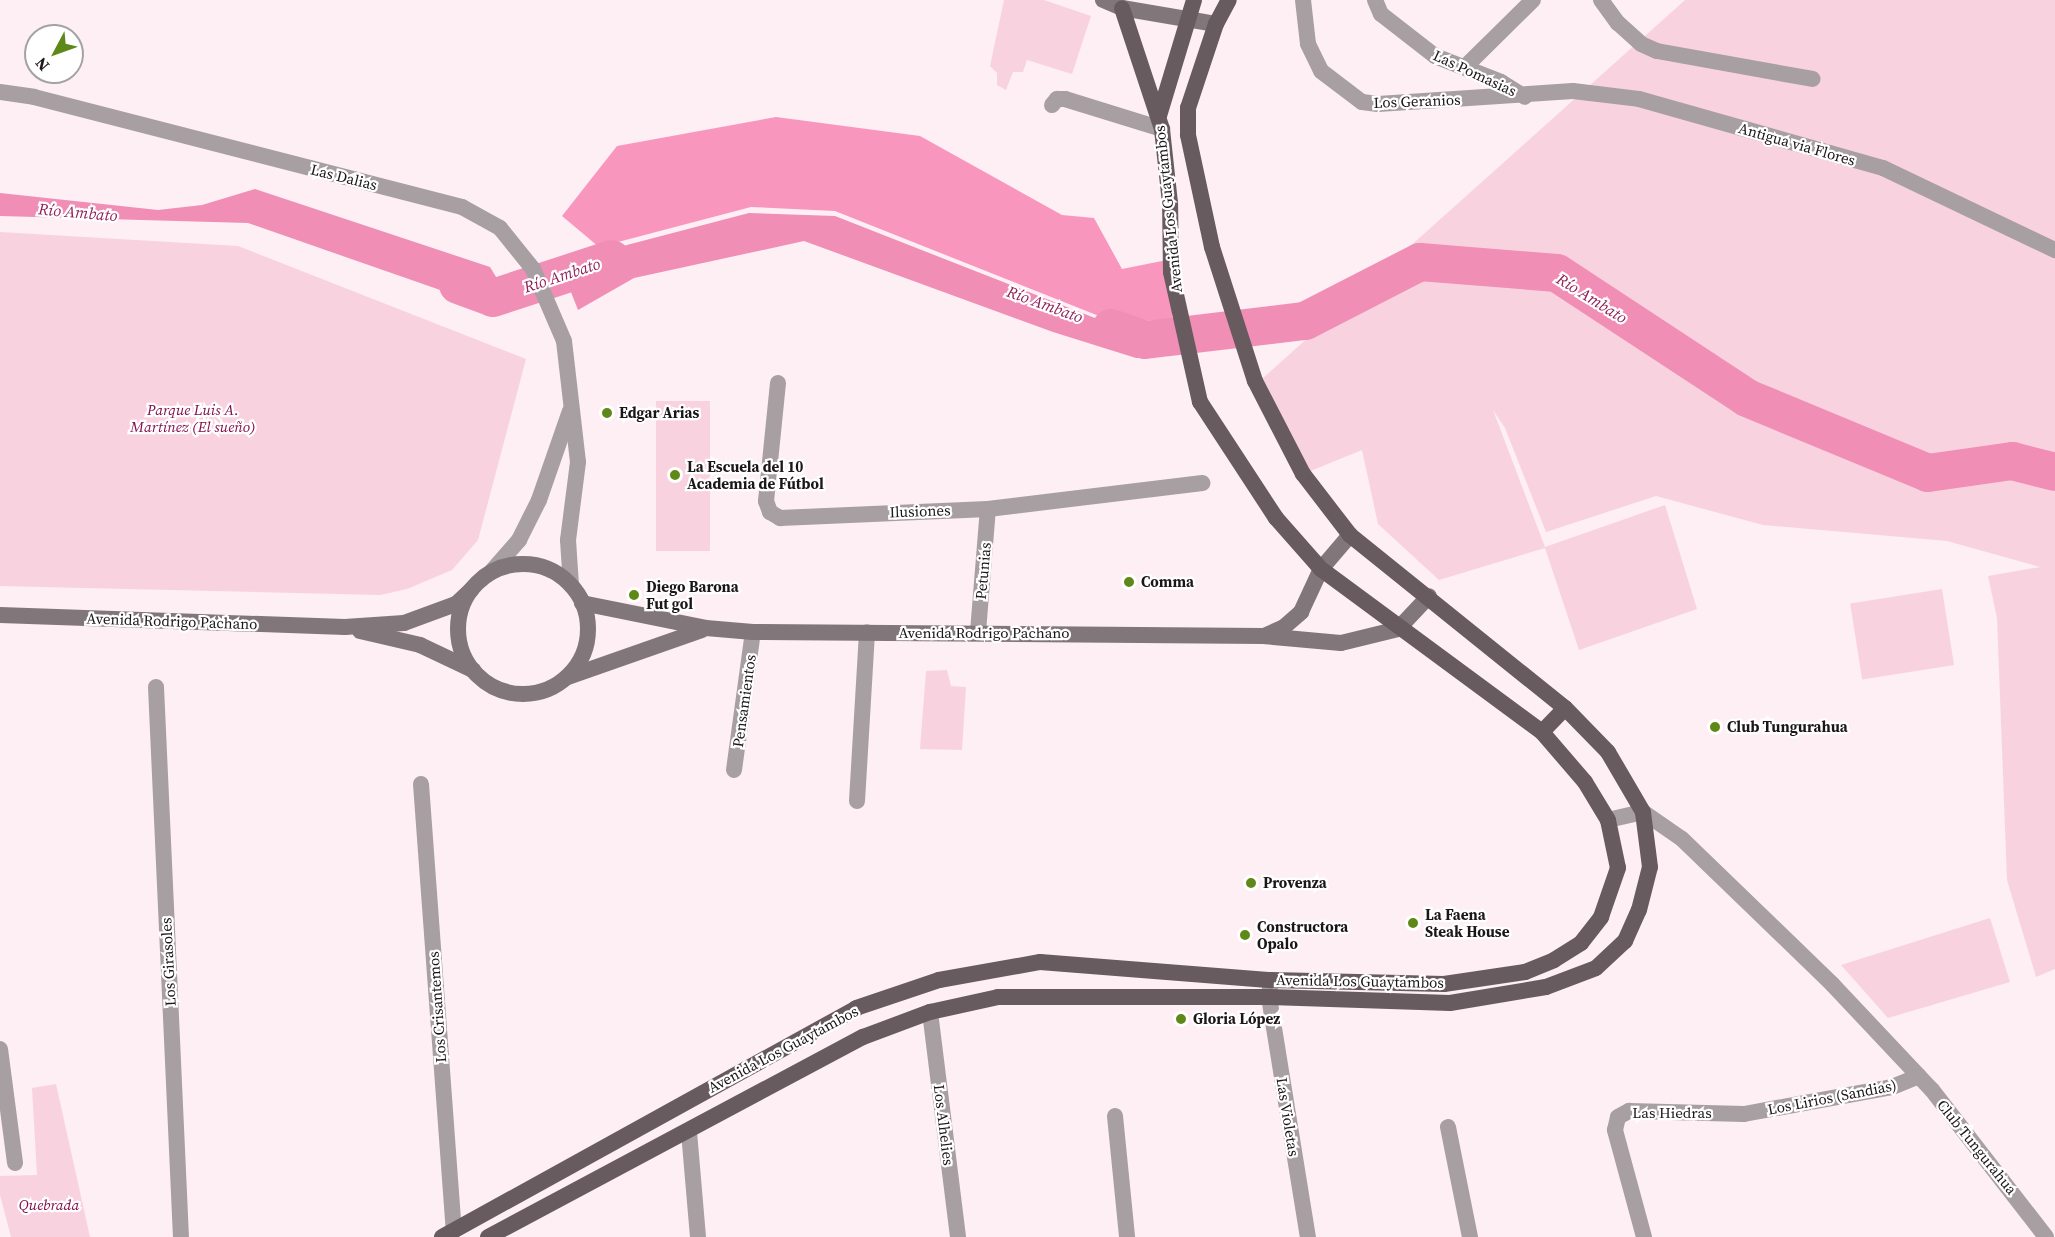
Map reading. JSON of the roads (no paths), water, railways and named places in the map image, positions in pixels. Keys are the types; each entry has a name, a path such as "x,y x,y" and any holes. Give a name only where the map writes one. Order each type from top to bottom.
{"main road":[{"path":"1103,0 1122,8 1186,21 1216,24"},
{"name":"Avenida Los Guaytambos","path":"488,1237 689,1132 863,1037 930,1012 998,997 1444,984 1525,972 1554,960 1581,943 1611,898 1618,868 1608,820 1585,782 1542,732 1398,629 1321,569 1276,518 1200,402 1171,272 1170,203 1160,123 1186,21 1194,0"},
{"name":"Avenida Los Guaytambos","path":"448,1233 856,1008 939,980 1040,962 1270,989 1450,1003 1546,987 1596,968 1625,941 1639,910 1650,867 1643,812 1608,752 1565,708 1429,596 1350,535 1303,474 1255,381 1212,247 1188,135 1188,108 1216,24 1229,0"},
{"path":"1122,8 1160,123"},
{"name":"Avenida Rodrigo Pachano","path":"1263,636 1284,627 1301,612 1321,569 1350,535"},
{"path":"511,565 533,565 554,572 571,585 582,603 588,622 587,643 580,662 567,678 550,689 529,694 508,692 489,684 473,670 462,651 458,630 461,609 471,590 491,572 511,565"},
{"name":"Avenida Rodrigo Pachano","path":"0,615 345,627 404,623 456,604 471,590"},
{"path":"1398,629 1429,596"},
{"name":"Avenida Rodrigo Pachano","path":"582,603 706,628 753,632 1263,636 1341,643 1398,629"},
{"name":"Avenida Rodrigo Pachano","path":"345,627 420,645 473,670"},
{"name":"Avenida Rodrigo Pachano","path":"567,678 706,628"},
{"path":"1542,732 1565,708"}],"street":[{"name":"Los Geranios","path":"1304,0 1308,44 1321,71 1362,102 1378,104 1525,97"},
{"name":"Las Pomasias","path":"1375,0 1381,14 1406,37 1434,56 1466,66 1525,97"},
{"path":"1466,66 1533,0"},
{"path":"1601,0 1618,23 1641,44 1657,51 1812,79"},
{"name":"Antigua via Flores","path":"1525,97 1573,91 1639,99 1883,168 2055,250"},
{"name":"Las Dalias","path":"0,92 46,100 462,207 500,228 533,269 564,341 573,398 578,462 568,540 571,585"},
{"path":"1052,105 1057,99 1065,99 1160,123"},
{"name":"Ilusiones","path":"778,383 766,501 770,512 780,519 988,509 1202,483"},
{"name":"Las Dalias","path":"491,572 519,540 539,500 573,398"},
{"name":"Petunias","path":"978,632 988,509"},
{"name":"Pensamientos","path":"734,770 753,632"},
{"path":"857,801 867,632"},
{"name":"Los Girasoles","path":"156,687 181,1237"},
{"name":"Los Crisantemos","path":"421,784 448,1233"},
{"path":"1608,820 1643,812"},
{"name":"Club Tungurahua","path":"1643,812 1682,839 1832,984 1919,1076 2011,1188 2046,1237"},
{"name":"Las Violetas","path":"1270,989 1308,1237"},
{"name":"Los Alhelies","path":"930,1012 958,1237"},
{"path":"0,1049 15,1163"},
{"name":"Los Lirios (Sandias)","path":"1743,1114 1892,1087 1919,1076"},
{"name":"Las Hiedras","path":"1644,1237 1615,1130 1618,1117 1629,1111 1743,1114"},
{"path":"1115,1116 1127,1237"},
{"path":"1448,1127 1470,1237"},
{"path":"689,1132 698,1237"}],"water":[{"path":"255,189 490,267 512,303 489,307 248,223 0,216 0,193 158,210 202,205"},
{"path":"749,213 835,216 1105,322 1163,328 1158,357 1136,358 1053,332 804,241 634,278 578,310 562,269 604,251"}],"waterway":[{"name":"Río Ambato","path":"458,285 493,298 612,259"},
{"name":"Río Ambato","path":"1111,328 1145,340 1305,321 1420,262 1557,273 1747,398 1928,473 2012,461 2055,472"}],"place":[{"name":"Edgar Arias","path":"607,413"},
{"name":"La Escuela del 10 Academia de Fútbol","path":"675,475"},
{"name":"Comma","path":"1129,582"},
{"name":"Diego Barona Fut gol","path":"634,595"},
{"name":"Club Tungurahua","path":"1715,727"},
{"name":"Provenza","path":"1251,883"},
{"name":"La Faena Steak House","path":"1413,923"},
{"name":"Constructora Opalo","path":"1245,935"},
{"name":"Gloria López","path":"1181,1019"}],"park label":[{"name":"Parque Luis A. Martínez (El sueño)","path":"193,418"},
{"name":"Quebrada","path":"49,1205"}]}
